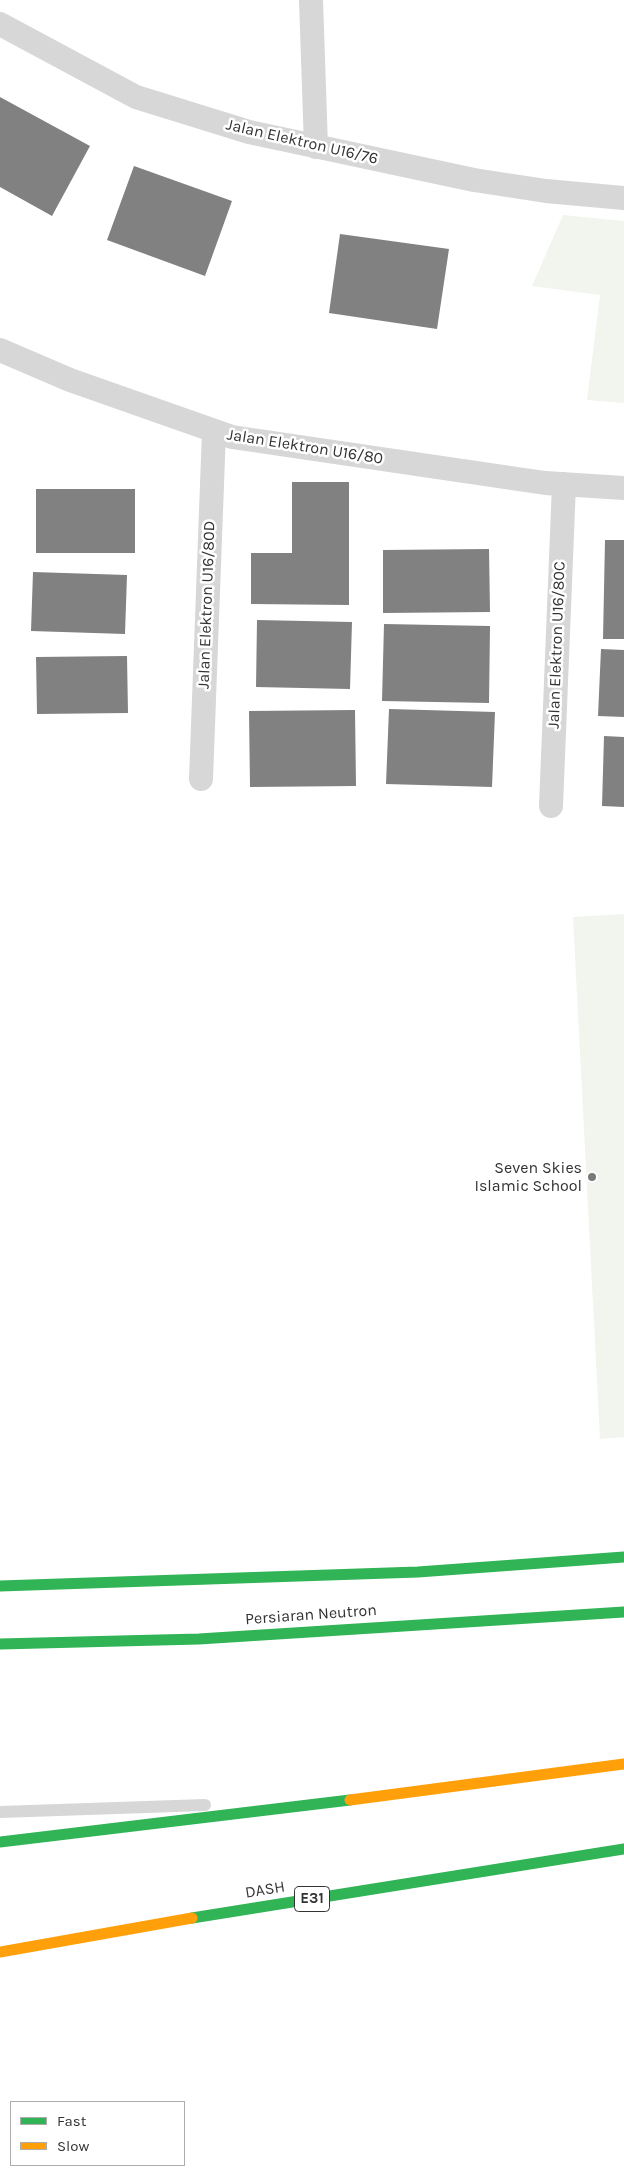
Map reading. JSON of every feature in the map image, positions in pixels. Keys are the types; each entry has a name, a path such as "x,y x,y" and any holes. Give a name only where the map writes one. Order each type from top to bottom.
{"main road":[{"path":"0,1586 418,1572 624,1557"},
{"name":"Persiaran Neutron","path":"0,1644 198,1639 624,1612"},
{"path":"0,1842 350,1800 624,1764"},
{"name":"DASH","path":"0,1952 245,1909 624,1849"}],"street":[{"path":"311,0 316,147"},
{"name":"Jalan Elektron U16/76","path":"0,24 136,97 249,132 474,180 546,191 624,198"},
{"name":"Jalan Elektron U16/80","path":"0,350 70,380 214,431 242,439 564,484 624,488"},
{"name":"Jalan Elektron U16/80D","path":"201,779 214,431"},
{"name":"Jalan Elektron U16/80C","path":"551,806 564,484"}],"lane":[{"path":"0,1812 350,1800"}],"shaded area":[{"path":"563,215 624,221 624,403 587,400 600,295 532,286"},
{"path":"624,914 624,1437 600,1439 573,917"}],"building":[{"path":"0,97 90,146 52,216 0,187"},
{"path":"134,166 232,201 205,276 107,240"},
{"path":"340,234 449,249 437,329 329,313"},
{"path":"292,482 349,482 349,605 251,604 251,553 292,553"},
{"path":"36,489 135,489 135,553 36,553"},
{"path":"605,540 624,540 624,639 603,639"},
{"path":"489,549 490,612 383,613 383,550"},
{"path":"33,572 127,575 125,634 31,631"},
{"path":"257,620 352,622 350,689 256,687"},
{"path":"384,624 490,626 489,703 382,701"},
{"path":"601,649 624,650 624,717 598,716"},
{"path":"127,656 128,713 37,714 36,657"},
{"path":"389,709 495,712 492,787 386,784"},
{"path":"355,710 356,786 250,787 249,711"},
{"path":"604,736 624,737 624,807 602,806"}],"traffic: fast":[{"path":"0,1586 418,1572 624,1557"},
{"path":"0,1644 199,1639 624,1612"},
{"path":"0,1842 350,1800"},
{"path":"192,1918 624,1849"}],"traffic: slow":[{"path":"350,1800 624,1764"},
{"path":"0,1952 192,1918"}],"place":[{"name":"Seven Skies Islamic School","path":"592,1177"}]}
